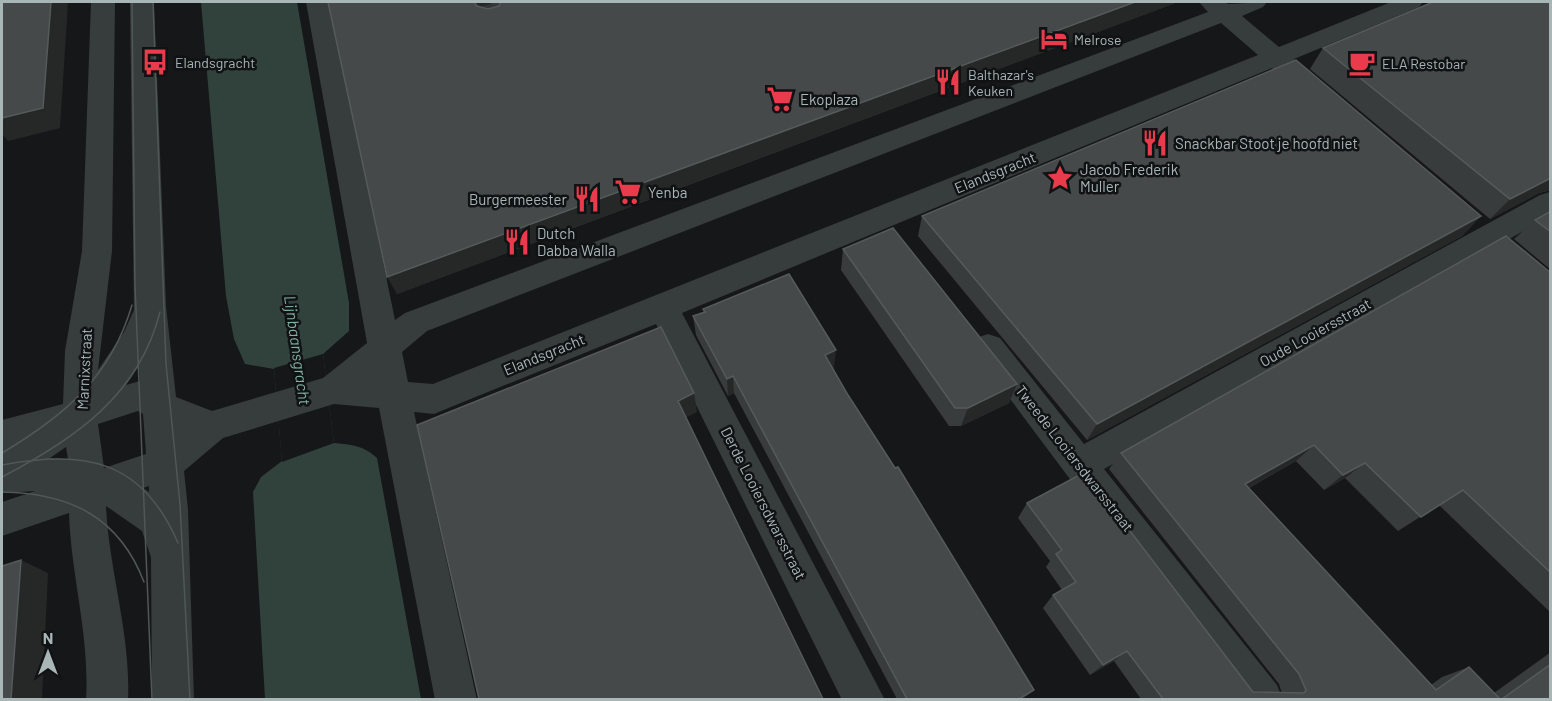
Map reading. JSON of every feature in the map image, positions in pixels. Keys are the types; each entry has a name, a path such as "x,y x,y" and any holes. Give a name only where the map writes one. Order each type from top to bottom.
{"street":[{"name":"Marnixstraat","path":"103,2 97,251 82,351 80,429 93,484 89,543 109,664 107,699"},
{"path":"142,2 150,306 166,464 173,699"},
{"path":"2,519 93,484 166,464 212,426 278,408 334,389 416,322 1218,7 1255,2"},
{"name":"Elandsgracht","path":"334,389 394,397 434,399 1411,2"},
{"path":"328,7 394,397 456,699"},
{"path":"1218,7 1310,87"},
{"name":"Oude Looiersstraat","path":"1081,464 1478,228 1551,203"},
{"path":"884,218 906,245"},
{"path":"1478,228 1514,259"},
{"path":"2,466 41,444 82,414 106,389 139,339 150,306"},
{"name":"Derde Looiersdwarsstraat","path":"663,306 864,699"},
{"name":"Tweede Looiersdwarsstraat","path":"972,327 1263,699"},
{"path":"2,435 82,414 141,395 160,406 212,426"},
{"path":"2,477 42,473 93,484 152,516 160,526 169,556"}],"water":[{"name":"Lijnbaansgracht","path":"201,2 297,2 349,303 349,331 323,354 334,443 362,448 377,458 421,699 265,699 253,492 261,477 282,461 274,369 245,364 234,339 226,296"}],"pier":[{"path":"323,354 334,443 282,462 274,368"}],"building":[{"path":"2,2 51,2 43,108 2,118"},
{"path":"328,2 474,2 477,6 488,9 499,6 501,2 1135,2 387,277"},
{"path":"1433,2 1551,2 1551,178 1510,199 1323,48"},
{"path":"1296,60 1481,216 1097,424 922,216"},
{"path":"1551,211 1551,232 1535,220"},
{"path":"893,228 1017,384 968,408 955,408 843,249"},
{"path":"1506,236 1551,273 1551,573 1463,490 1421,517 1365,463 1343,475 1314,445 1245,484 1436,690 1469,667 1500,699 1163,699 1127,651 1103,665 1053,595 1076,582 1056,554 1062,550 1027,503 1085,472 1253,692 1304,693 1306,690 1299,674 1121,453"},
{"path":"789,274 836,350 825,355 848,395 895,468 898,467 1034,690 1019,699 907,699 733,376 727,379 693,316 705,312 703,309"},
{"path":"661,327 694,393 678,401 823,699 479,699 417,425"},
{"path":"21,560 11,699 2,699 2,566"},
{"path":"1551,664 1551,699 1502,699"}],"tunnel":[{"path":"485,2 491,13"}],"tram line":[{"path":"132,2 135,285 138,364"},
{"path":"153,2 166,364 180,504 190,700"},
{"path":"2,453 65,409 98,374 123,331 132,305"},
{"path":"138,364 150,341 160,312"},
{"path":"30,461 79,430 120,391 138,364"},
{"path":"138,364 143,490"},
{"path":"30,461 59,459 85,461 108,467 128,477 143,490"},
{"path":"2,465 30,461"},
{"path":"2,477 30,461"},
{"path":"143,490 164,515 178,543"},
{"path":"143,490 152,700"},
{"path":"2,492 49,497 89,513 106,525 121,541 134,560 144,582"}],"place":[{"name":"Melrose","path":"1054,39"},
{"name":"Elandsgracht","path":"155,62"},
{"name":"ELA Restobar","path":"1362,63"},
{"name":"Balthazar's Keuken","path":"948,82"},
{"name":"Ekoplaza","path":"780,99"},
{"name":"Snackbar Stoot je hoofd niet","path":"1155,143"},
{"name":"Jacob Frederik Muller","path":"1060,178"},
{"name":"Yenba","path":"628,192"},
{"name":"Burgermeester","path":"587,199"},
{"name":"Dutch Dabba Walla","path":"517,242"}]}
